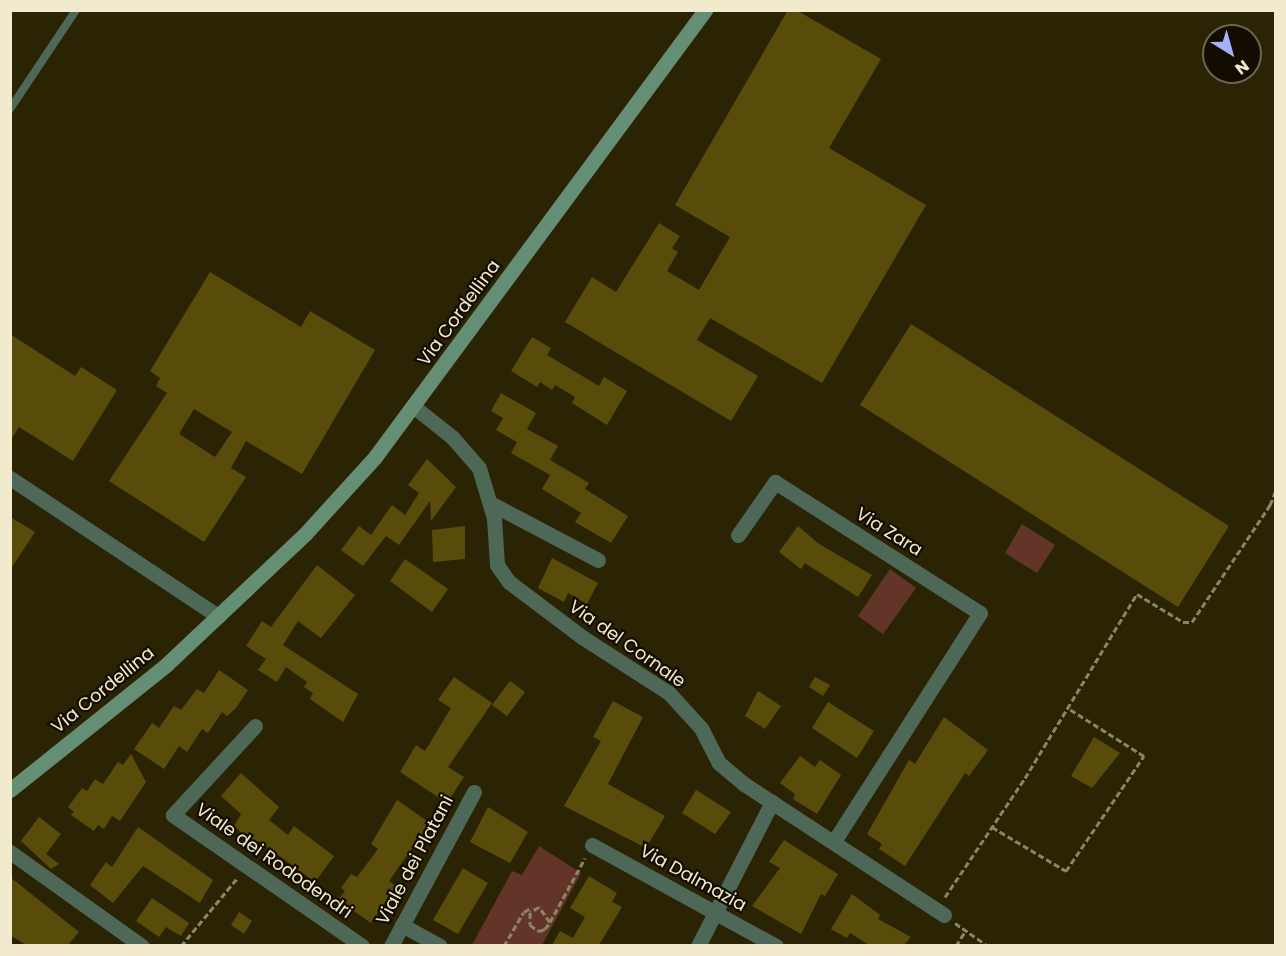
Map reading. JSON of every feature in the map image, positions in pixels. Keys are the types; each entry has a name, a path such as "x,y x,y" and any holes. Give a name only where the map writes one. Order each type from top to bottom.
{"street":[{"name":"Via Cordellina","path":"10,790 167,664 305,534 375,457 705,10"},
{"name":"Via del Cornale","path":"413,406 468,452 479,468 489,503 497,565 509,582 572,630 669,693 701,728 719,763 772,802 940,913"},
{"path":"10,478 218,616"},
{"name":"Via Zara","path":"738,535 775,482 980,613 834,841"},
{"path":"489,503 598,560"},
{"name":"Viale dei Rododendri","path":"255,726 173,815 362,945"},
{"name":"Viale dei Platani","path":"391,945 474,792"},
{"path":"698,945 772,802"},
{"name":"Via Dalmazia","path":"592,845 776,945"},
{"path":"10,852 142,945"},
{"path":"402,925 440,945"}],"lane":[{"path":"10,109 76,10"}],"path":[{"path":"988,945 940,913 1137,594 1183,622 1192,622 1270,505 1275,490"},
{"path":"992,827 1066,870 1144,756 1068,708"},
{"path":"181,945 247,866"},
{"path":"533,907 529,918 534,928 545,929 578,871"},
{"path":"504,945 524,912 533,907 543,910 550,922"},
{"path":"956,945 966,930"}],"shaded area":[{"path":"1022,524 1055,545 1037,573 1005,553"},
{"path":"890,569 916,588 883,634 858,616"},
{"path":"539,846 581,873 542,945 472,945 512,871 522,875"}],"building":[{"path":"788,10 796,10 881,59 829,148 926,205 822,383 710,318 697,340 758,376 731,421 565,322 592,277 616,292 659,223 680,236 672,248 678,252 667,271 699,290 730,237 675,205"},
{"path":"210,272 301,327 310,311 375,350 302,474 246,441 231,468 246,477 204,542 109,481 167,393 156,386 160,378 150,371","holes":["194,409 232,432 215,457 179,434"]},
{"path":"911,324 1229,526 1178,607 860,405"},
{"path":"10,334 75,376 81,367 117,390 73,461 19,427 10,441"},
{"path":"532,337 551,348 547,355 599,386 604,377 627,391 607,425 572,403 575,397 555,385 552,390 540,382 537,387 511,371"},
{"path":"501,393 536,413 527,429 558,446 550,460 589,483 585,489 628,516 611,543 575,522 581,513 542,489 550,475 511,453 517,442 496,430 503,418 491,411"},
{"path":"427,459 456,487 431,521 430,501 399,545 386,536 363,566 341,550 359,526 371,535 392,505 405,515 419,493 408,485"},
{"path":"10,517 35,532 10,570"},
{"path":"465,526 465,559 433,562 432,530"},
{"path":"798,526 819,544 872,575 858,597 805,563 801,569 779,552"},
{"path":"552,558 598,583 587,604 568,593 564,602 538,588"},
{"path":"405,559 448,589 432,612 390,581"},
{"path":"317,565 355,595 321,638 298,621 283,645 358,694 343,722 310,699 313,693 304,687 307,682 286,667 277,682 258,670 266,659 246,646 262,621 271,627"},
{"path":"219,670 248,690 236,708 227,716 222,712 208,733 202,729 187,752 179,746 164,769 134,749 152,723 159,728 174,706 181,710 197,689 204,693"},
{"path":"454,677 492,703 448,767 464,777 447,803 400,772 416,745 425,751 451,708 438,700"},
{"path":"815,677 830,685 823,696 809,687"},
{"path":"510,681 525,692 507,716 492,705"},
{"path":"758,691 781,706 765,729 745,716"},
{"path":"613,701 643,717 608,784 665,816 646,848 564,806 601,741 593,737"},
{"path":"828,702 874,731 857,758 812,728"},
{"path":"944,717 988,750 969,776 965,773 905,866 879,849 882,844 867,834 909,760 915,764"},
{"path":"1094,737 1120,753 1092,788 1071,776"},
{"path":"131,754 146,782 120,821 112,816 104,829 98,825 94,831 71,815 74,812 68,807 82,788 87,791 95,779 103,784 118,762 123,765"},
{"path":"800,756 815,767 820,760 841,775 817,814 793,799 795,794 780,783"},
{"path":"241,773 279,807 269,820 288,835 294,826 334,856 315,882 259,841 255,845 234,826 241,814 221,796"},
{"path":"696,790 731,812 715,834 682,813"},
{"path":"397,800 430,823 389,881 396,886 371,923 338,900 345,891 341,888 351,874 357,877 378,849 371,844"},
{"path":"488,807 528,832 510,863 470,842"},
{"path":"39,817 61,834 46,854 59,864 51,869 21,841"},
{"path":"138,827 213,880 200,903 143,866 113,903 90,885 106,862 112,867"},
{"path":"784,840 838,874 825,896 821,894 801,934 752,906 780,868 769,862"},
{"path":"463,868 488,883 458,934 433,920"},
{"path":"589,876 617,893 612,902 622,907 599,945 552,945 560,931 573,938 585,917 570,908"},
{"path":"10,877 79,932 68,945 26,945 10,935"},
{"path":"852,894 880,915 878,919 911,937 904,945 869,945 850,933 847,938 831,929"},
{"path":"152,898 189,923 181,936 166,927 159,937 136,921"},
{"path":"239,912 252,921 244,934 231,925"}]}
